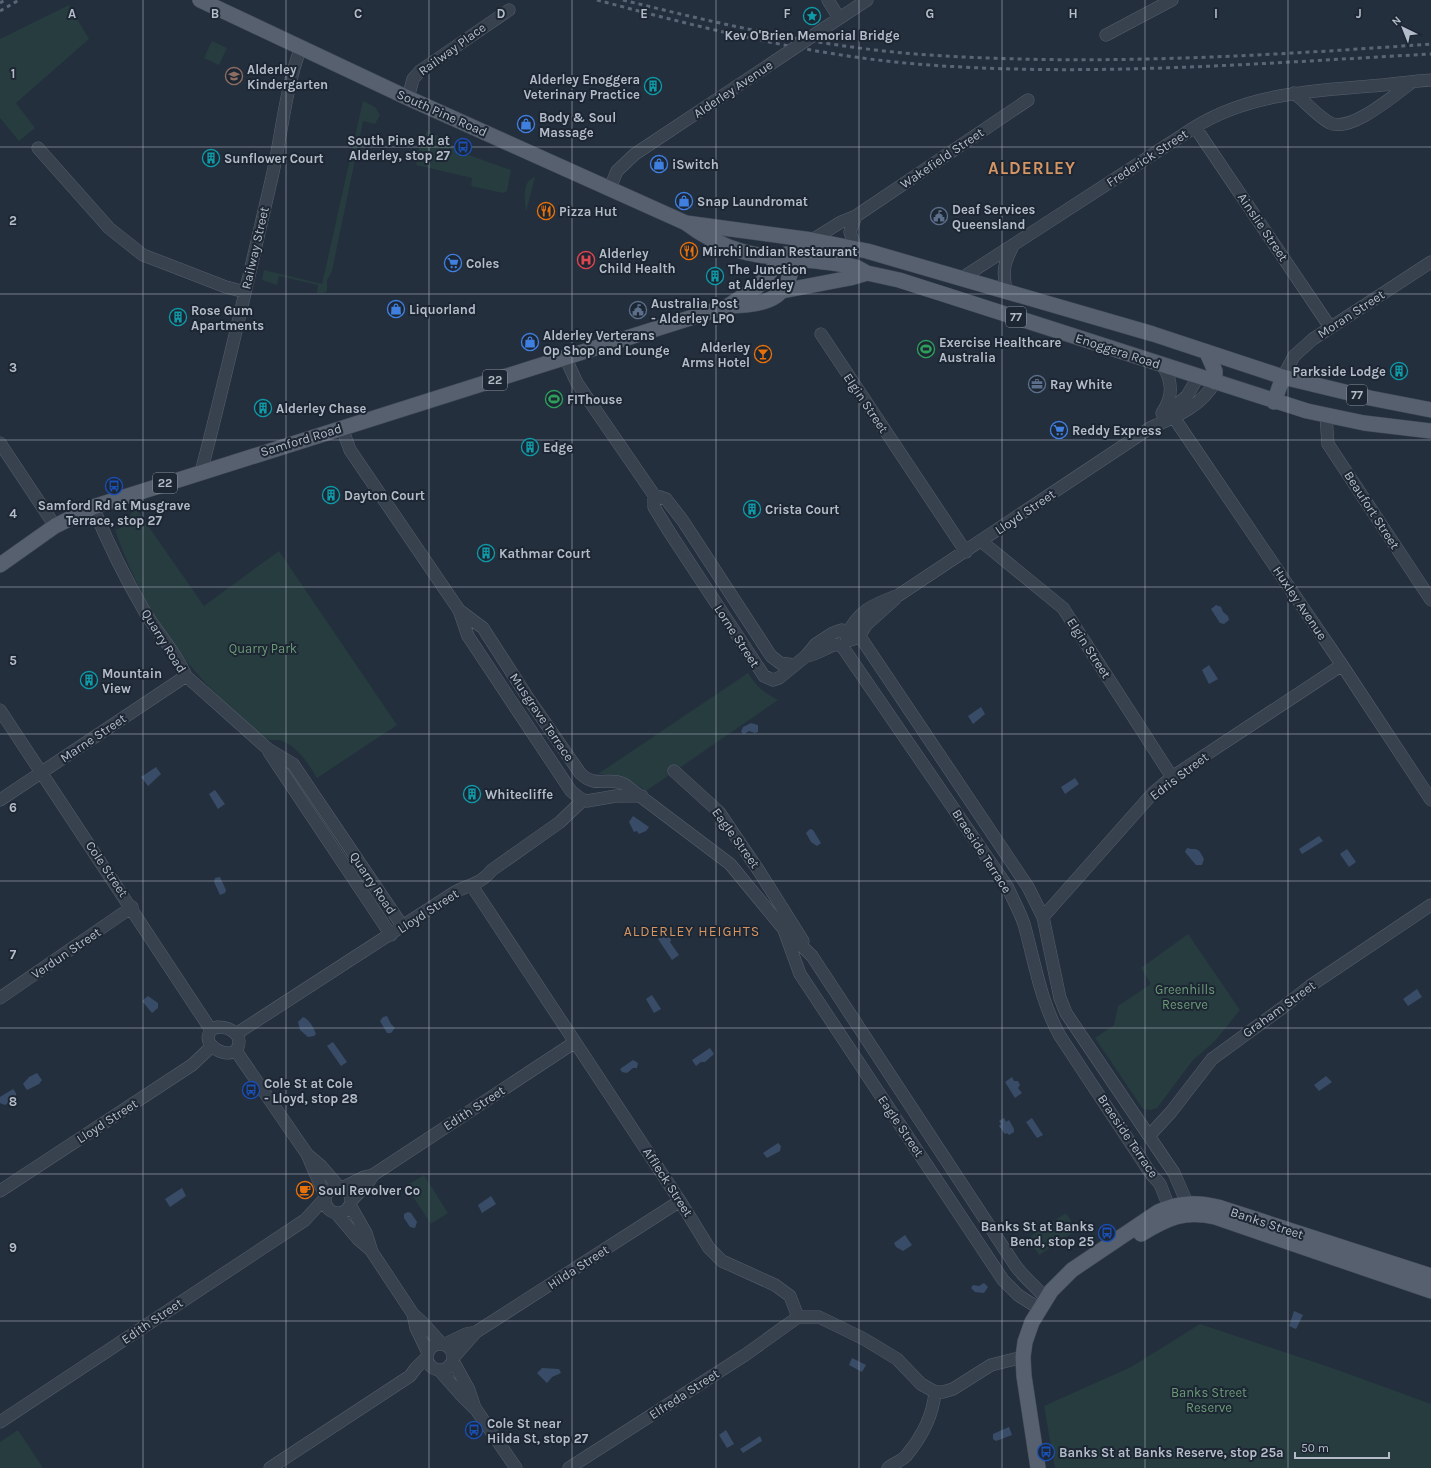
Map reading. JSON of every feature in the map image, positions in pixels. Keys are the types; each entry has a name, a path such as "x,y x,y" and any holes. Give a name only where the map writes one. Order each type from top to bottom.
{"main road":[{"name":"South Pine Road","path":"200,0 408,98 686,223 708,239 737,251 790,264"},
{"name":"South Pine Road","path":"686,223 801,239"},
{"name":"Enoggera Road","path":"801,239 856,249 962,278 1153,334 1207,353 1283,376 1370,398 1431,410"},
{"name":"Samford Road","path":"0,565 55,526 93,507 728,306 750,305 774,297 782,291 788,283 790,247 801,239"},
{"name":"Enoggera Road","path":"790,264 841,264 856,267 867,273 905,282 1274,402 1326,416 1431,431"},
{"name":"Samford Road","path":"728,306 790,264"},
{"path":"790,264 802,288"},
{"path":"782,291 802,288 867,273"},
{"path":"1198,377 1207,353"},
{"path":"1207,353 1215,372 1215,382"},
{"path":"1274,402 1283,376"},
{"name":"Banks Street","path":"1038,1468 1024,1376 1023,1357 1027,1335 1032,1322 1061,1280 1072,1270 1110,1246 1149,1218 1179,1208 1202,1204 1218,1207 1431,1276"},
{"name":"Banks Street","path":"1179,1208 1198,1214 1215,1216 1431,1291"}],"street":[{"path":"828,0 839,18"},
{"name":"Alderley Avenue","path":"610,188 617,171 635,154 867,0"},
{"path":"1106,35 1172,0"},
{"name":"Railway Place","path":"408,98 413,79 420,71 509,10"},
{"name":"Railway Street","path":"201,472 245,292 274,164 287,90 301,47"},
{"name":"Frederick Street","path":"962,278 994,256 1012,248 1195,127 1232,109 1294,93 1431,80"},
{"name":"Frederick Street","path":"1294,93 1328,121 1342,125 1357,120 1412,82"},
{"name":"Wakefield Street","path":"801,239 856,216 1028,100"},
{"name":"Ainslie Street","path":"1195,127 1330,327"},
{"path":"38,148 109,228 143,256 226,287 245,292"},
{"path":"856,216 850,232 856,249"},
{"path":"1006,291 1003,271 1005,261 1012,248"},
{"name":"Moran Street","path":"1283,376 1290,363 1300,350 1330,327 1431,262"},
{"name":"Elgin Street","path":"821,334 966,552"},
{"name":"Lorne Street","path":"565,358 576,383 654,495 654,507 658,514 762,674 770,679 775,679 794,665"},
{"name":"Lloyd Street","path":"1163,366 1172,386 1169,412"},
{"path":"1169,412 1187,396 1198,377"},
{"name":"Lloyd Street","path":"833,643 854,634 856,618 865,611 899,595 966,552 1150,428 1169,412 1202,399 1215,382"},
{"name":"Huxley Avenue","path":"1169,412 1342,665 1431,800"},
{"name":"Beaufort Street","path":"1326,416 1328,444 1431,600"},
{"name":"Musgrave Terrace","path":"342,428 350,450 459,610 468,636 568,787 583,800"},
{"path":"0,443 55,526"},
{"name":"Lorne Street","path":"654,495 666,499 683,521 771,656 780,664 794,665"},
{"name":"Quarry Road","path":"93,507 109,544 145,612 180,662 186,676 268,749 293,764 403,927"},
{"name":"Elgin Street","path":"981,541 1063,608 1172,777"},
{"name":"Musgrave Terrace","path":"459,610 483,628 580,773 586,779 594,782 621,782 642,796"},
{"path":"794,665 806,656 819,654 833,643 841,630 854,634"},
{"name":"Braeside Terrace","path":"854,634 1028,887 1042,917 1060,998 1066,1013 1174,1174 1179,1208"},
{"name":"Braeside Terrace","path":"833,643 848,654 1008,888 1024,923 1040,990 1049,1016 1060,1036 1149,1170 1179,1208"},
{"name":"Edris Street","path":"1042,917 1153,793 1172,777 1342,665"},
{"name":"Marne Street","path":"0,800 186,676"},
{"name":"Cole Street","path":"0,710 132,907 211,1030"},
{"name":"Quarry Road","path":"268,749 391,935"},
{"name":"Eagle Street","path":"674,771 719,812 788,915 812,956 1015,1265 1024,1278 1039,1290 1043,1304"},
{"path":"583,800 589,801 616,796 642,796"},
{"name":"Eagle Street","path":"642,796 730,864 782,928 812,956"},
{"name":"Lloyd Street","path":"236,1034 391,935 455,892 472,886 484,879 492,870 565,818 583,800"},
{"name":"Affleck Street","path":"472,886 680,1201 709,1248 722,1261 775,1285 790,1296 798,1317"},
{"name":"Graham Street","path":"1149,1136 1171,1112 1212,1059 1310,986 1431,905"},
{"name":"Verdun Street","path":"0,998 132,907"},
{"name":"Eagle Street","path":"782,928 800,974 1000,1274 1015,1293 1043,1304"},
{"path":"217,1027 227,1028 236,1034 240,1040 236,1051 226,1054 211,1047 208,1041 208,1036 211,1030 217,1027"},
{"name":"Edith Street","path":"341,1187 364,1177 373,1175 575,1042"},
{"name":"Lloyd Street","path":"0,1191 192,1065 211,1047"},
{"path":"236,1051 307,1154 325,1197 326,1205 372,1252 413,1314 451,1350 453,1359 475,1408"},
{"path":"307,1154 349,1193 350,1203 366,1233 372,1252"},
{"path":"1149,1170 1155,1174 1161,1173 1165,1167 1165,1160"},
{"name":"Edith Street","path":"350,1203 368,1183 373,1175"},
{"path":"325,1197 331,1189 341,1187"},
{"name":"Edith Street","path":"0,1422 305,1220 325,1197"},
{"name":"Hilda Street","path":"453,1359 476,1332 680,1201"},
{"path":"334,1212 345,1211 350,1203"},
{"name":"Edith Street","path":"305,1220 334,1212"},
{"path":"1000,1274 1004,1277 1010,1276 1015,1271 1015,1265"},
{"path":"413,1314 416,1328 428,1355 428,1362 437,1369 475,1408 516,1468"},
{"path":"798,1317 819,1317 864,1339 897,1359 921,1384 935,1392 943,1392 953,1389 996,1363 1023,1357"},
{"name":"Elfreda Street","path":"569,1468 745,1355 798,1317"},
{"name":"Hilda Street","path":"443,1344 466,1334 476,1332"},
{"path":"270,1468 410,1376 428,1355 433,1346 443,1344"},
{"path":"410,1376 419,1375 437,1369 448,1368 453,1359"},
{"path":"888,1468 905,1456 926,1426 931,1415 935,1392"}],"green space":[{"path":"69,5 89,39 16,103 35,128 19,141 0,118 0,39"},
{"path":"212,41 227,48 219,65 204,58"},
{"path":"363,101 375,107 380,115 375,124 363,121 332,271 327,280 327,291 324,293 317,293 318,285 279,276 277,285 262,280 264,270 322,284"},
{"path":"427,130 463,153 511,170 507,191 503,193 471,186 472,178 416,165 419,148"},
{"path":"535,177 526,212 526,187 531,179"},
{"name":"Quarry Park","path":"137,510 204,606 279,551 397,725 317,778 298,752 288,744 281,740 267,739 260,735 203,681 167,635 138,585 115,530 132,523 130,515 133,511"},
{"path":"748,673 761,689 778,700 646,791 635,783 624,778 598,774"},
{"name":"Greenhills Reserve","path":"1188,934 1240,1010 1215,1041 1193,1060 1157,1108 1151,1110 1143,1109 1095,1038 1114,1025 1118,1006 1151,984 1141,968"},
{"path":"424,1175 448,1213 431,1224 406,1186"},
{"path":"1066,1213 1077,1230 1039,1255 1028,1238"},
{"name":"Banks Street Reserve","path":"1200,1324 1335,1369 1431,1404 1431,1468 1055,1468 1044,1406 1131,1367"},
{"path":"18,1430 43,1468 0,1468 0,1442"}],"water":[{"path":"1216,605 1221,607 1223,612 1228,616 1229,620 1224,624 1220,623 1211,609"},
{"path":"1209,665 1218,679 1209,684 1202,670"},
{"path":"981,707 985,714 973,724 968,716"},
{"path":"751,723 758,725 758,732 755,733 749,731 744,734 741,732 743,727"},
{"path":"156,767 161,774 148,786 141,777"},
{"path":"1075,778 1079,784 1065,794 1061,787"},
{"path":"215,790 225,804 218,809 209,794"},
{"path":"633,816 649,827 646,831 639,834 637,831 634,832 629,822"},
{"path":"810,829 813,830 821,843 817,846 811,842 806,833"},
{"path":"1319,836 1323,841 1302,854 1299,849"},
{"path":"1187,848 1197,849 1200,852 1204,859 1202,865 1196,865 1185,852"},
{"path":"1347,849 1356,862 1349,867 1340,854"},
{"path":"220,877 226,890 225,893 220,895 214,882 215,878"},
{"path":"667,933 671,940 670,942 679,955 672,960 658,939"},
{"path":"1417,989 1422,997 1408,1006 1403,999"},
{"path":"652,995 661,1009 654,1013 646,999"},
{"path":"148,996 158,1003 158,1008 152,1013 142,1001"},
{"path":"387,1016 395,1028 391,1033 387,1033 380,1021 383,1017"},
{"path":"303,1017 313,1027 316,1034 314,1036 308,1037 300,1030 298,1022"},
{"path":"333,1042 347,1062 341,1066 327,1046"},
{"path":"710,1048 714,1054 705,1062 701,1062 696,1066 692,1060"},
{"path":"633,1060 638,1063 637,1068 633,1068 627,1073 622,1072 620,1069"},
{"path":"37,1073 42,1080 39,1084 27,1090 23,1084 29,1077"},
{"path":"1326,1076 1332,1082 1319,1091 1314,1085"},
{"path":"1012,1077 1014,1081 1018,1081 1020,1085 1018,1088 1022,1093 1015,1098 1005,1082"},
{"path":"13,1089 16,1093 16,1098 5,1105 0,1103 0,1097"},
{"path":"1004,1118 1006,1122 1009,1120 1014,1129 1014,1132 1009,1135 1007,1133 1005,1134 999,1126 1001,1124 999,1121"},
{"path":"1032,1118 1043,1135 1037,1138 1026,1122"},
{"path":"778,1143 781,1146 780,1151 767,1158 763,1153"},
{"path":"182,1188 186,1196 170,1207 165,1199"},
{"path":"491,1196 496,1204 482,1213 478,1205"},
{"path":"408,1212 411,1213 417,1222 415,1228 410,1227 404,1218 404,1214"},
{"path":"905,1235 912,1245 903,1251 896,1247 894,1243"},
{"path":"984,1283 988,1287 984,1293 975,1292 971,1288 973,1285 979,1286"},
{"path":"1294,1311 1303,1315 1296,1329 1289,1326"},
{"path":"852,1358 866,1365 862,1372 849,1365"},
{"path":"542,1368 559,1369 561,1373 552,1377 547,1383 537,1373"},
{"path":"1009,1427 1012,1435 996,1441 993,1439 993,1434"},
{"path":"726,1430 734,1444 727,1448 719,1435"},
{"path":"760,1436 762,1441 743,1453 740,1449"}],"railway":[{"path":"0,3 5,0"},
{"path":"0,11 19,0"},
{"path":"597,0 720,31 803,49 845,56 929,65 1054,70 1117,69 1243,65 1431,54"},
{"path":"623,0 736,27 774,34 851,47 929,55 1054,60 1117,60 1243,56 1431,44"}],"place":[{"name":"Kev O'Brien Memorial Bridge","path":"812,16"},
{"name":"Alderley Kindergarten","path":"234,76"},
{"name":"Alderley Enoggera Veterinary Practice","path":"653,86"},
{"name":"Body & Soul Massage","path":"526,124"},
{"name":"South Pine Rd at Alderley, stop 27","path":"463,147"},
{"name":"Sunflower Court","path":"211,158"},
{"name":"iSwitch","path":"659,164"},
{"name":"Snap Laundromat","path":"684,201"},
{"name":"Pizza Hut","path":"546,211"},
{"name":"Deaf Services Queensland","path":"939,216"},
{"name":"Mirchi Indian Restaurant","path":"689,251"},
{"name":"Alderley Child Health","path":"586,260"},
{"name":"Coles","path":"453,263"},
{"name":"The Junction at Alderley","path":"715,276"},
{"name":"Liquorland","path":"396,309"},
{"name":"Australia Post - Alderley LPO","path":"638,310"},
{"name":"Rose Gum Apartments","path":"178,317"},
{"name":"Alderley Verterans Op Shop and Lounge","path":"530,342"},
{"name":"Exercise Healthcare Australia","path":"926,349"},
{"name":"Alderley Arms Hotel","path":"763,354"},
{"name":"Parkside Lodge","path":"1399,371"},
{"name":"Ray White","path":"1037,384"},
{"name":"FIThouse","path":"554,399"},
{"name":"Alderley Chase","path":"263,408"},
{"name":"Reddy Express","path":"1059,430"},
{"name":"Edge","path":"530,447"},
{"name":"Samford Rd at Musgrave Terrace, stop 27","path":"114,486"},
{"name":"Dayton Court","path":"331,495"},
{"name":"Crista Court","path":"752,509"},
{"name":"Kathmar Court","path":"486,553"},
{"name":"Mountain View","path":"89,680"},
{"name":"Whitecliffe","path":"472,794"},
{"name":"Cole St at Cole - Lloyd, stop 28","path":"251,1090"},
{"name":"Soul Revolver Co","path":"305,1190"},
{"name":"Banks St at Banks Bend, stop 25","path":"1107,1233"},
{"name":"Cole St near Hilda St, stop 27","path":"474,1430"},
{"name":"Banks St at Banks Reserve, stop 25a","path":"1046,1452"}],"district":[{"name":"ALDERLEY","path":"1032,168"},
{"name":"ALDERLEY HEIGHTS","path":"692,931"}]}
